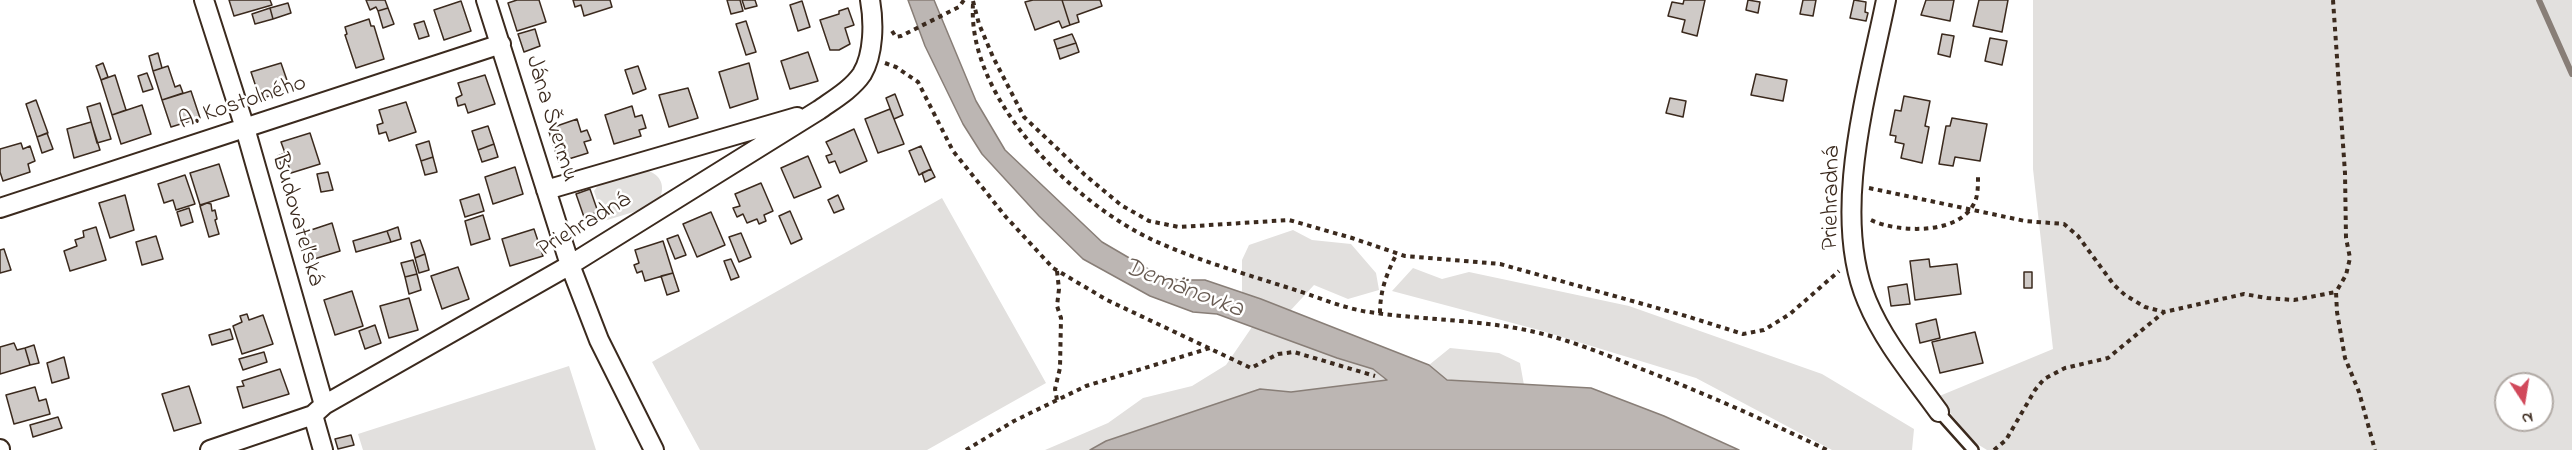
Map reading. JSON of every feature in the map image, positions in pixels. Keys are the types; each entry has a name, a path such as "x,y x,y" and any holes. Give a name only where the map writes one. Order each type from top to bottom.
{"street":[{"name":"Budovateľská","path":"204,0 245,128 318,410 323,450"},
{"name":"Jána Švermu","path":"486,0 570,265 599,340 654,450"},
{"path":"865,65 871,39 870,0"},
{"name":"Priehradná","path":"1886,0 1859,135 1853,184 1855,254 1862,289 1880,329 1940,412"},
{"name":"A. Kostolného","path":"0,208 501,44"},
{"name":"Priehradná","path":"210,450 318,410 570,265 819,110 846,91 865,65"},
{"path":"546,190 819,110"}],"lane":[{"path":"1940,412 1973,450"}],"path":[{"path":"901,36 959,8 964,0"},
{"path":"973,0 979,24 993,57 1024,117 1078,169 1135,214 1149,221 1179,227 1289,220 1405,256 1500,264 1743,334 1764,330 1790,314 1832,279 1855,254"},
{"path":"973,0 976,44 982,65 1014,123 1040,155 1106,212 1154,241 1207,261 1367,312 1492,323 1547,335 1667,379 1761,418 1827,450"},
{"path":"2333,0 2345,173 2346,238 2350,258 2346,275 2336,292 2346,358 2359,392 2375,450"},
{"path":"865,65 896,67 918,82 953,151 1005,218 1057,270 1107,300 1251,368 1278,354 1294,352 1375,376"},
{"path":"1852,208 1881,225 1916,229 1944,225 1970,209 1975,201 1978,176"},
{"path":"1853,184 2025,221 2064,224 2078,236 2108,278 2125,295 2145,307 2164,312"},
{"path":"1380,313 1380,295 1385,277 1397,253"},
{"path":"1057,270 1059,289 1057,306 1061,318 1060,368 1055,389 1057,400"},
{"path":"1994,450 2006,440 2034,390 2044,379 2065,368 2108,358 2164,312 2244,294 2294,300 2336,292"},
{"path":"966,450 1014,421 1086,386 1210,348"}],"shaded area":[{"path":"2033,0 2572,0 2572,450 1987,450 1974,442 1937,397 2053,349 2033,169"},
{"path":"645,170 650,171 660,180 662,193 660,198 640,210 604,221 594,191 599,184"},
{"path":"942,198 1046,383 927,450 700,450 652,362"},
{"path":"1293,230 1312,240 1351,244 1376,273 1379,290 1348,299 1314,285 1290,311 1242,294 1242,260 1249,245"},
{"path":"1413,268 1442,279 1469,272 1629,306 1822,374 1914,429 1912,450 1832,450 1696,378 1539,330 1392,291"},
{"path":"1252,327 1373,369 1388,381 1291,392 1260,389 1106,441 1090,450 1045,450 1108,423 1143,398 1192,386 1226,365"},
{"path":"1450,348 1499,353 1520,363 1524,385 1446,380 1429,365"},
{"path":"569,366 596,450 363,450 358,434"}],"water":[{"name":"Demänovka","path":"908,0 934,0 976,101 1005,150 1102,242 1155,273 1178,280 1205,280 1261,299 1429,365 1447,380 1591,388 1664,416 1739,450 1090,450 1106,441 1260,389 1291,392 1387,380 1373,369 1217,314 1193,312 1150,296 1083,259 1039,216 982,154 963,124 925,46"}],"building":[{"path":"229,0 270,0 272,5 234,16"},
{"path":"366,0 385,0 388,8 378,11 376,7 370,10"},
{"path":"517,0 539,0 546,22 517,31 508,3"},
{"path":"573,0 610,0 612,7 584,16 581,5 575,7"},
{"path":"727,0 740,0 743,11 731,14"},
{"path":"742,0 755,0 757,6 745,9"},
{"path":"1062,0 1070,25 1062,28 1059,21 1035,30 1025,2"},
{"path":"1062,0 1100,0 1102,6 1077,15 1079,22 1070,25"},
{"path":"1684,0 1705,0 1697,36 1682,32 1685,20 1668,16 1672,2 1683,4"},
{"path":"1748,0 1760,2 1758,13 1746,10"},
{"path":"1803,0 1816,0 1813,16 1800,14"},
{"path":"1854,0 1866,2 1865,12 1868,13 1866,21 1850,18"},
{"path":"1926,0 1954,0 1950,21 1921,15"},
{"path":"1979,0 2008,0 2002,32 1973,26"},
{"path":"461,1 471,31 444,40 434,10"},
{"path":"802,1 810,27 798,31 790,5"},
{"path":"288,3 291,13 273,19 270,8"},
{"path":"270,8 273,19 255,24 252,14"},
{"path":"388,8 394,24 383,28 378,11"},
{"path":"848,8 854,25 845,28 850,44 839,50 830,50 820,20 839,14 839,11"},
{"path":"369,19 371,26 374,26 384,59 356,68 345,35 347,34 345,27"},
{"path":"424,21 429,36 419,39 414,24"},
{"path":"746,21 756,52 746,55 736,24"},
{"path":"535,29 540,46 524,52 518,34"},
{"path":"1072,34 1076,43 1057,49 1054,40"},
{"path":"1942,34 1954,36 1950,57 1938,54"},
{"path":"1990,38 2007,41 2002,65 1985,61"},
{"path":"1076,43 1079,52 1060,59 1057,49"},
{"path":"808,52 818,81 790,89 781,61"},
{"path":"158,53 162,68 153,71 149,56"},
{"path":"103,63 108,77 101,80 96,66"},
{"path":"281,63 290,89 260,99 251,72"},
{"path":"749,63 758,99 730,108 719,72"},
{"path":"168,66 175,87 180,85 183,93 162,100 153,71"},
{"path":"638,66 646,89 633,94 625,70"},
{"path":"147,73 153,89 143,92 138,76"},
{"path":"1756,74 1787,80 1783,101 1751,95"},
{"path":"115,75 126,110 112,115 101,80"},
{"path":"485,75 495,104 468,113 465,104 458,106 456,98 462,95 458,83"},
{"path":"688,88 698,118 669,127 659,95"},
{"path":"191,91 200,118 171,127 162,100"},
{"path":"895,94 903,115 894,119 886,98"},
{"path":"1904,96 1930,101 1925,126 1929,127 1922,163 1901,158 1904,144 1895,142 1896,136 1890,135 1895,110 1901,111"},
{"path":"1670,98 1686,101 1683,117 1666,113"},
{"path":"36,100 48,133 37,137 26,104"},
{"path":"406,102 416,132 389,141 386,132 379,134 377,125 383,123 379,110"},
{"path":"100,103 111,139 97,143 87,107"},
{"path":"142,105 151,134 121,144 112,115"},
{"path":"632,106 635,117 642,115 646,128 639,130 641,136 614,144 605,115"},
{"path":"890,109 904,144 878,153 865,119"},
{"path":"1952,118 1987,124 1980,161 1955,157 1953,166 1939,164 1946,126 1950,126"},
{"path":"577,119 581,132 587,130 591,140 584,142 588,153 559,162 548,129"},
{"path":"91,122 100,150 74,158 67,129"},
{"path":"488,126 494,144 478,150 472,131"},
{"path":"854,129 867,161 840,173 835,161 829,163 826,156 832,154 826,142"},
{"path":"47,133 53,149 42,153 37,137"},
{"path":"310,133 320,164 291,173 288,164 281,166 278,156 285,153 281,142"},
{"path":"429,141 433,157 421,161 416,145"},
{"path":"21,143 23,149 30,146 35,161 28,164 30,172 3,181 0,172 0,149"},
{"path":"494,144 498,157 482,162 478,150"},
{"path":"921,146 931,169 919,175 909,151"},
{"path":"808,156 821,187 794,198 781,168"},
{"path":"433,157 437,172 425,175 421,161"},
{"path":"219,164 229,196 200,205 190,173"},
{"path":"515,167 523,194 493,204 485,177"},
{"path":"931,169 935,177 925,182 922,173"},
{"path":"328,172 333,190 321,192 317,174"},
{"path":"185,175 195,204 176,210 173,200 164,203 158,184"},
{"path":"761,183 773,211 764,215 766,221 759,224 757,219 747,223 743,214 737,217 733,208 740,206 735,194"},
{"path":"590,189 598,212 584,217 576,194"},
{"path":"479,194 484,211 465,217 460,200"},
{"path":"125,195 134,230 110,238 99,203"},
{"path":"838,195 844,209 834,213 828,200"},
{"path":"211,204 212,211 215,210 219,234 209,237 200,206"},
{"path":"189,208 193,222 181,226 177,212"},
{"path":"790,211 802,239 791,244 779,216"},
{"path":"711,212 725,245 697,257 683,224"},
{"path":"483,215 490,239 471,245 465,221"},
{"path":"332,223 340,251 311,260 302,233"},
{"path":"96,227 106,260 70,271 64,251 77,246 75,240 84,237 83,231"},
{"path":"398,227 401,239 391,242 387,231"},
{"path":"534,229 543,256 510,266 502,239"},
{"path":"387,231 391,242 356,252 353,241"},
{"path":"741,233 751,257 739,262 729,237"},
{"path":"678,235 686,255 675,259 667,239"},
{"path":"156,236 163,259 142,265 136,242"},
{"path":"420,240 425,254 415,258 411,243"},
{"path":"663,241 673,273 645,281 642,271 637,273 634,265 639,263 635,250"},
{"path":"4,249 11,270 0,273 0,250"},
{"path":"425,254 429,270 419,273 415,258"},
{"path":"731,259 739,277 731,280 724,261"},
{"path":"1929,259 1930,267 1957,264 1961,294 1915,300 1910,261"},
{"path":"413,260 417,274 405,277 401,263"},
{"path":"458,267 469,299 442,309 431,276"},
{"path":"2024,272 2032,272 2032,288 2024,288"},
{"path":"673,273 679,291 667,295 661,276"},
{"path":"417,274 421,290 409,294 405,277"},
{"path":"1907,284 1910,304 1891,306 1888,287"},
{"path":"352,291 363,326 335,335 324,300"},
{"path":"409,298 418,330 389,338 380,306"},
{"path":"247,314 249,320 263,315 273,344 242,354 233,326 242,322 240,316"},
{"path":"1936,319 1940,338 1920,343 1916,324"},
{"path":"375,325 381,343 365,349 359,331"},
{"path":"230,329 233,339 212,345 209,335"},
{"path":"1975,332 1983,363 1940,373 1932,342"},
{"path":"14,343 17,350 25,348 30,365 0,374 0,347"},
{"path":"34,345 39,363 30,365 25,348"},
{"path":"264,352 267,362 243,370 239,359"},
{"path":"64,357 69,378 52,383 47,363"},
{"path":"280,369 289,394 243,408 237,387 244,386 242,381"},
{"path":"189,386 201,423 174,431 162,394"},
{"path":"35,387 39,401 46,399 50,414 14,424 6,395"},
{"path":"58,417 62,428 33,437 30,425"},
{"path":"351,435 354,445 338,449 335,439"}],"waterway":[{"path":"2539,0 2572,74"}]}
